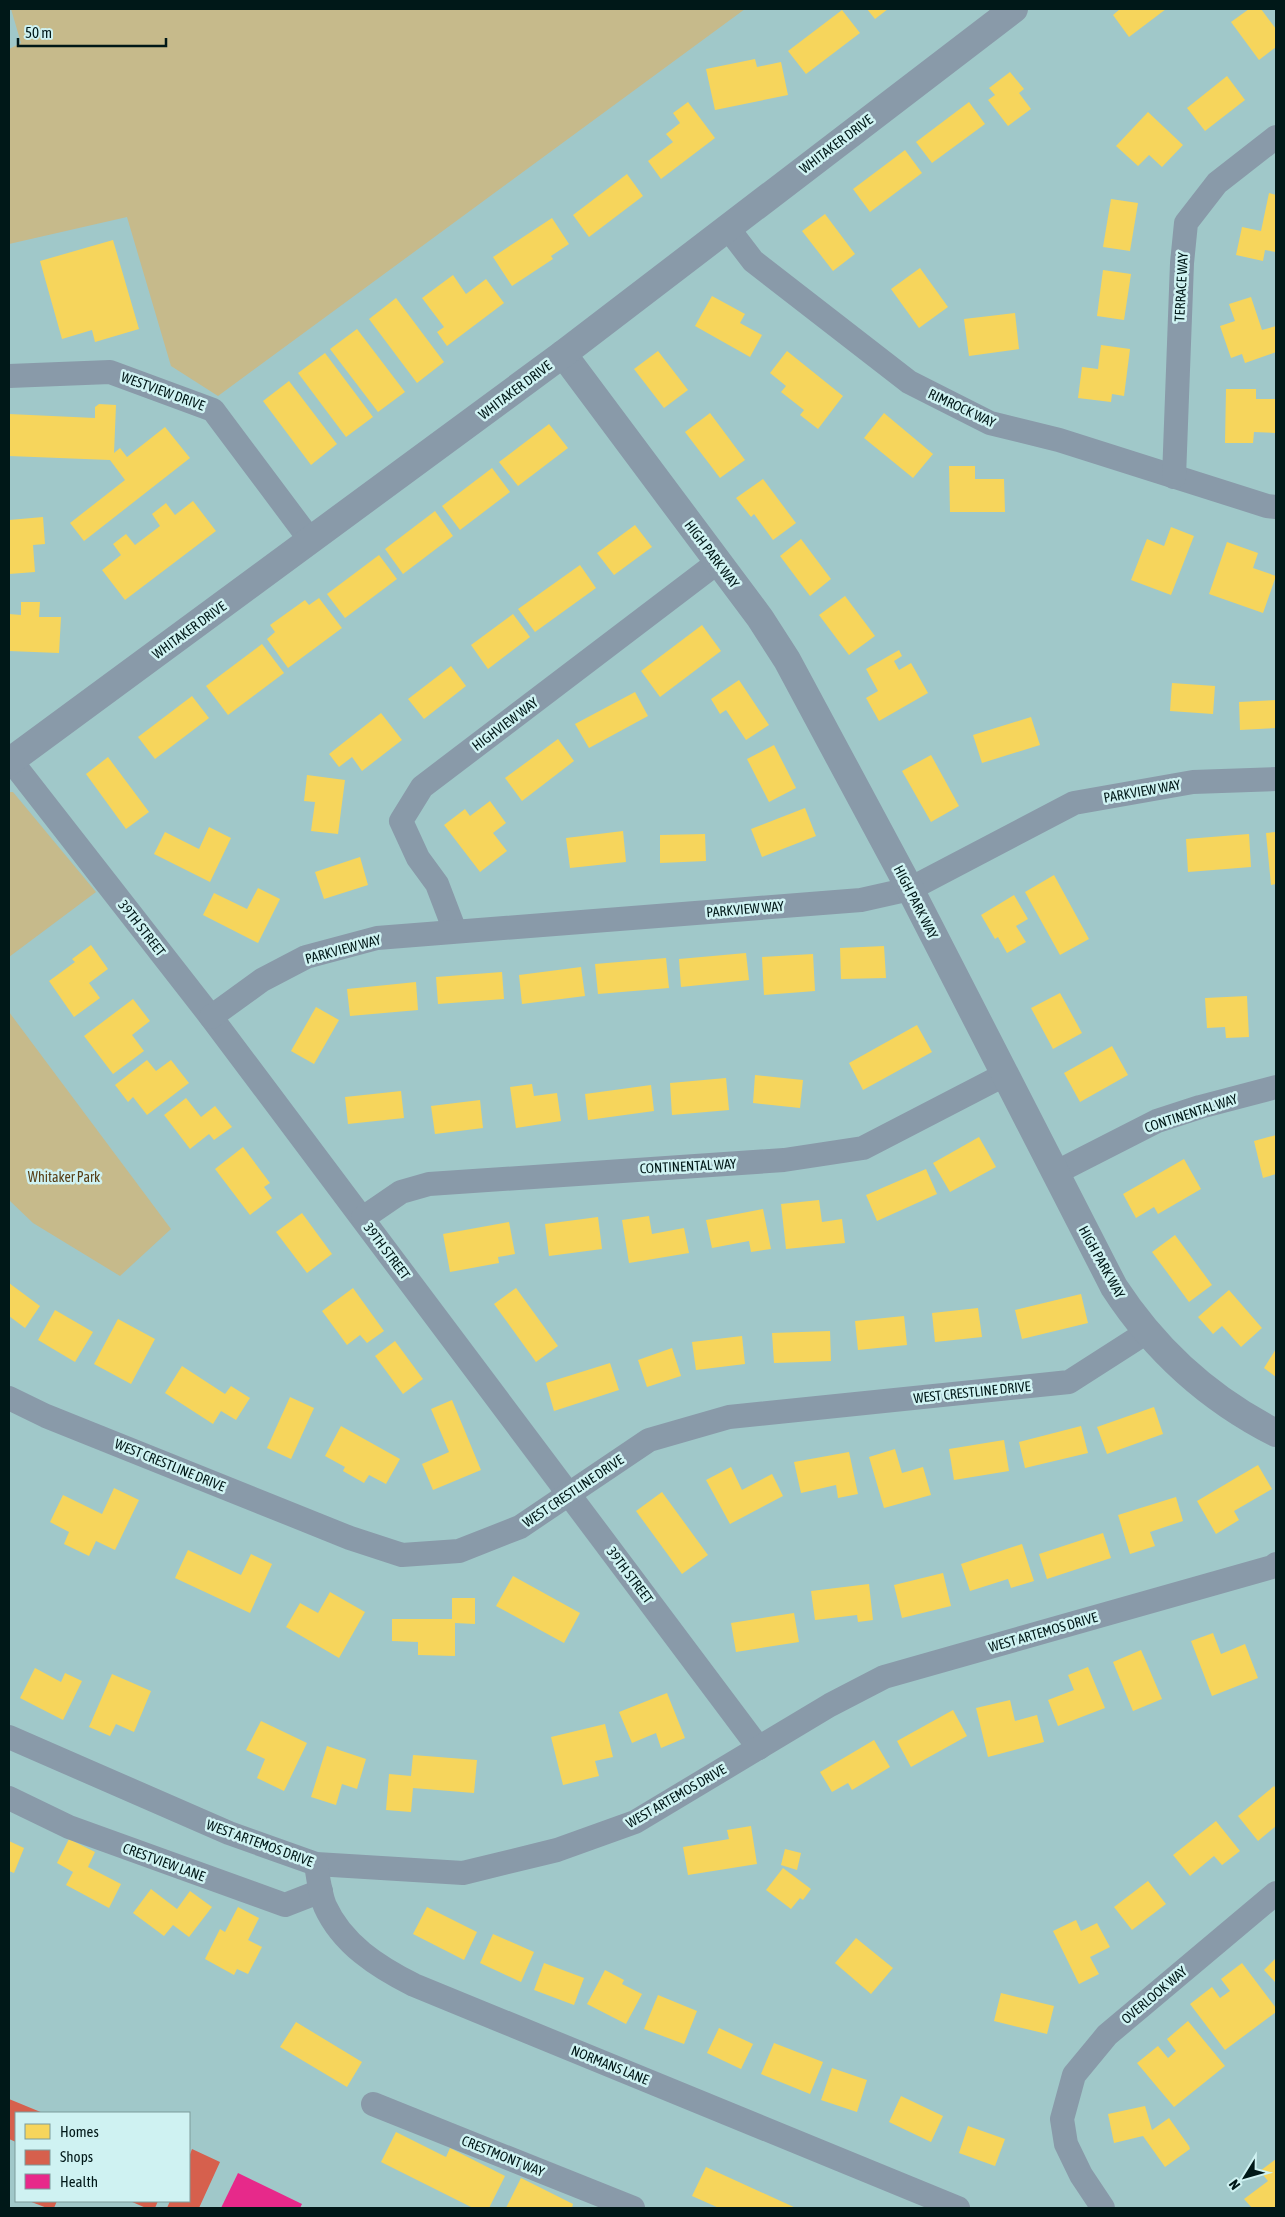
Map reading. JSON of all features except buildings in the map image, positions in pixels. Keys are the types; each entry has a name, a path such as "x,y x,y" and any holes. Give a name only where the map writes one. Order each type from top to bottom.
{"street":[{"name":"WHITAKER DRIVE","path":"10,760 311,541 563,354 1014,9"},
{"name":"TERRACE WAY","path":"1174,477 1182,263 1186,223 1217,183 1276,137"},
{"name":"RIMROCK WAY","path":"727,227 753,261 909,382 990,423 1059,440 1276,507"},
{"name":"HIGH PARK WAY","path":"563,354 760,618 787,660 910,889 1114,1287 1147,1332 1175,1362 1219,1400 1244,1417 1276,1433"},
{"name":"WESTVIEW DRIVE","path":"9,376 110,372 214,410 311,541"},
{"name":"HIGHVIEW WAY","path":"455,931 437,884 418,858 401,821 422,787 718,562"},
{"name":"39TH STREET","path":"10,760 211,1017 570,1493 759,1748"},
{"name":"PARKVIEW WAY","path":"211,1017 262,980 306,957 377,938 861,900 910,889 1074,804 1193,782 1276,779"},
{"name":"CONTINENTAL WAY","path":"363,1218 401,1192 429,1184 784,1160 864,1148 1004,1075"},
{"name":"CONTINENTAL WAY","path":"1055,1173 1157,1121 1200,1107 1276,1087"},
{"name":"WEST CRESTLINE DRIVE","path":"9,1398 46,1416 341,1534 402,1555 459,1551 520,1527 649,1440 729,1417 1069,1382 1147,1332"},
{"name":"WEST ARTEMOS DRIVE","path":"9,1737 228,1833 316,1864 463,1873 557,1850 635,1822 830,1705 884,1677 1263,1570 1276,1564"},
{"name":"CRESTVIEW LANE","path":"9,1798 69,1827 285,1905 321,1891"},
{"name":"NORMANS LANE","path":"316,1864 325,1906 349,1942 384,1970 423,1988 958,2208"},
{"name":"OVERLOOK WAY","path":"1104,2208 1081,2176 1066,2144 1062,2120 1074,2075 1107,2035 1276,1893"},
{"name":"CRESTMONT WAY","path":"373,2104 633,2208"}],"green space":[{"path":"11,9 745,9 218,396 171,366 127,217 9,244 9,49 21,43"},
{"path":"9,792 13,792 96,892 9,957"},
{"name":"Whitaker Park","path":"9,1012 171,1229 120,1276 33,1223 9,1200"}]}
